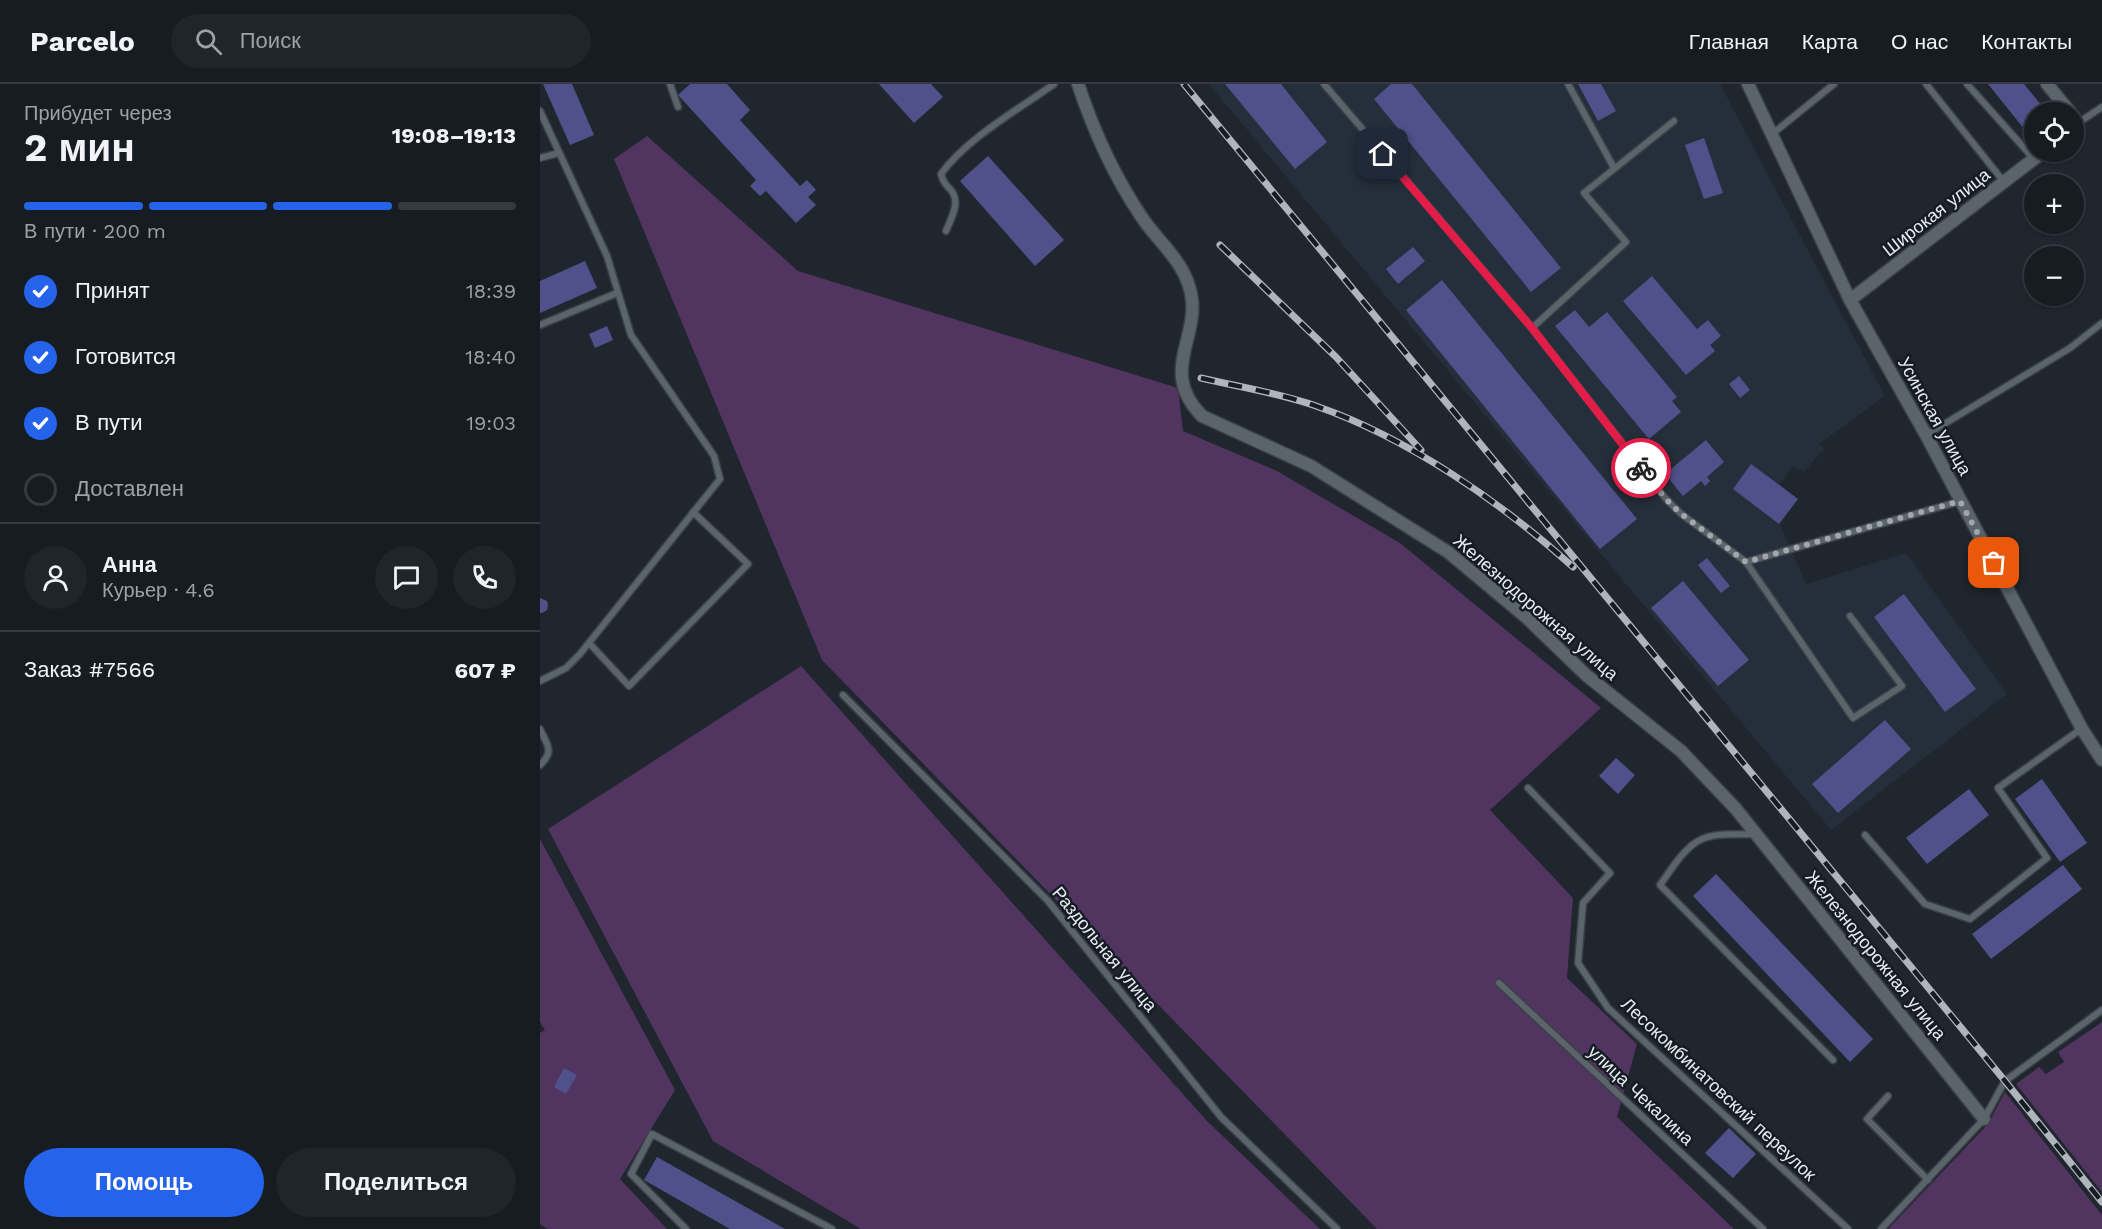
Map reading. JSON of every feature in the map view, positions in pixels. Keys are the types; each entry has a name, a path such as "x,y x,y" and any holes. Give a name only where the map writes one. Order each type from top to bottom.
{"street":[{"name":"Железнодорожная улица","path":"1078,84 1107,153 1135,208 1178,264 1188,282 1192,298 1192,313 1181,373 1183,389 1191,404 1202,416 1311,466 1448,552 1527,618 1586,675 1681,751 1736,809 1984,1119"},
{"name":"Усинская улица","path":"1748,84 1850,300 1926,435 2082,729 2102,760"},
{"path":"2047,84 2062,102"},
{"name":"Широкая улица","path":"1850,300 2029,162"}],"lane":[{"path":"670,84 678,107"},
{"path":"946,231 956,204 955,197 942,180 941,174 967,147 1054,84"},
{"path":"1324,84 1532,328 1666,499 1680,513 1746,562 1853,718 1902,686 1850,616"},
{"path":"1568,84 1614,168"},
{"path":"1771,135 1834,84"},
{"path":"1926,84 2004,182"},
{"path":"1967,84 2024,141"},
{"path":"2084,117 2102,107"},
{"path":"540,111 607,256 631,334 714,456 720,479 590,644 566,668 540,681"},
{"path":"1532,328 1626,242 1584,194 1674,120"},
{"path":"540,158 559,153"},
{"path":"540,325 617,293"},
{"path":"1926,435 2070,348 2102,323"},
{"path":"1746,562 1960,501"},
{"path":"590,644 629,686 748,564 693,512"},
{"name":"Раздольная улица","path":"843,695 1048,901 1221,1117 1337,1229"},
{"path":"540,729 549,746 547,759 540,765"},
{"path":"1865,835 1925,904 1970,918 2047,858 1998,788 2082,729"},
{"name":"Лесокомбинатовский переулок","path":"1528,788 1610,873 1583,903 1578,963 1608,1008 1848,1229"},
{"path":"1755,834 1713,836 1700,840 1684,854 1660,885 1833,1060"},
{"name":"улица Чекалина","path":"1499,983 1763,1229"},
{"path":"1881,1229 1984,1119 2005,1081 2102,1010"},
{"path":"1888,1096 1867,1119 1928,1180"},
{"path":"686,1229 631,1174 652,1134 832,1229"}],"shaded area":[{"path":"1209,84 1720,84 1885,396 1819,444 1824,449 1804,472 1793,466 1779,485 1798,499 1780,524 1806,584 1906,553 2007,694 1831,830"},
{"path":"647,136 798,271 1178,388 1183,431 1277,471 1400,543 1601,708 1490,810 1573,898 1567,978 1637,1044 1617,1117 1734,1229 1377,1229 822,660 614,159"},
{"path":"801,666 1207,1121 1320,1229 861,1229 713,1141 548,829"},
{"path":"540,839 675,1090 620,1179 667,1229 548,1229 540,1224 540,1033 545,1030 540,1022"},
{"path":"2102,1022 2102,1192 2016,1084 2039,1067 2046,1074 2064,1062 2058,1052"},
{"path":"2005,1092 2102,1215 2102,1229 1888,1229 1988,1124"}],"building":[{"path":"543,84 572,84 594,135 570,145"},
{"path":"690,84 727,84 750,110 740,120 800,186 807,180 816,190 808,197 816,205 796,223 766,191 760,196 750,186 756,180 678,95"},
{"path":"879,84 931,84 943,97 914,123"},
{"path":"1225,84 1281,84 1327,142 1295,169"},
{"path":"1391,84 1412,84 1561,268 1531,292 1374,99"},
{"path":"1578,84 1601,84 1616,111 1598,121"},
{"path":"1988,84 2024,84 2039,102 2024,102 2024,129"},
{"path":"1704,138 1723,193 1704,199 1685,145"},
{"path":"988,156 1064,240 1035,266 960,181"},
{"path":"1413,247 1425,261 1398,284 1386,269"},
{"path":"585,261 597,288 540,313 540,281"},
{"path":"1652,276 1697,329 1708,320 1721,336 1710,345 1715,351 1686,375 1623,301"},
{"path":"1442,280 1637,519 1600,549 1406,310"},
{"path":"1575,310 1589,327 1607,312 1677,397 1672,401 1681,412 1649,439 1555,326"},
{"path":"607,326 613,340 595,348 589,334"},
{"path":"1739,376 1750,390 1740,398 1729,384"},
{"path":"1706,440 1724,462 1707,477 1710,481 1705,486 1701,481 1683,496 1665,474"},
{"path":"1751,464 1798,499 1779,524 1733,489"},
{"path":"1707,558 1730,586 1721,593 1698,565"},
{"path":"1683,581 1749,660 1718,686 1651,608"},
{"path":"1904,594 1976,689 1945,712 1874,617"},
{"path":"540,598 547,601 548,605 547,610 542,613 540,613"},
{"path":"1885,720 1911,749 1838,813 1812,784"},
{"path":"1616,758 1635,775 1618,794 1599,776"},
{"path":"2042,779 2087,843 2060,862 2015,799"},
{"path":"1969,789 1989,815 1927,864 1906,838"},
{"path":"2063,865 2082,889 1991,959 1972,934"},
{"path":"1716,874 1873,1039 1850,1062 1693,896"},
{"path":"564,1068 577,1075 566,1094 554,1087"},
{"path":"1729,1128 1756,1154 1733,1178 1705,1153"},
{"path":"657,1157 785,1229 730,1229 644,1180"}],"railway":[{"path":"1184,84 2005,1081 2102,1202"},
{"path":"1220,245 1336,357 1421,450"},
{"path":"1201,378 1302,401 1351,419 1385,436 1419,454 1484,496 1573,567"}],"way so far":[{"path":"1641,468 1680,513 1746,562 1960,501 1994,563"}],"route":[{"path":"1383,154 1532,328 1641,468"}]}
